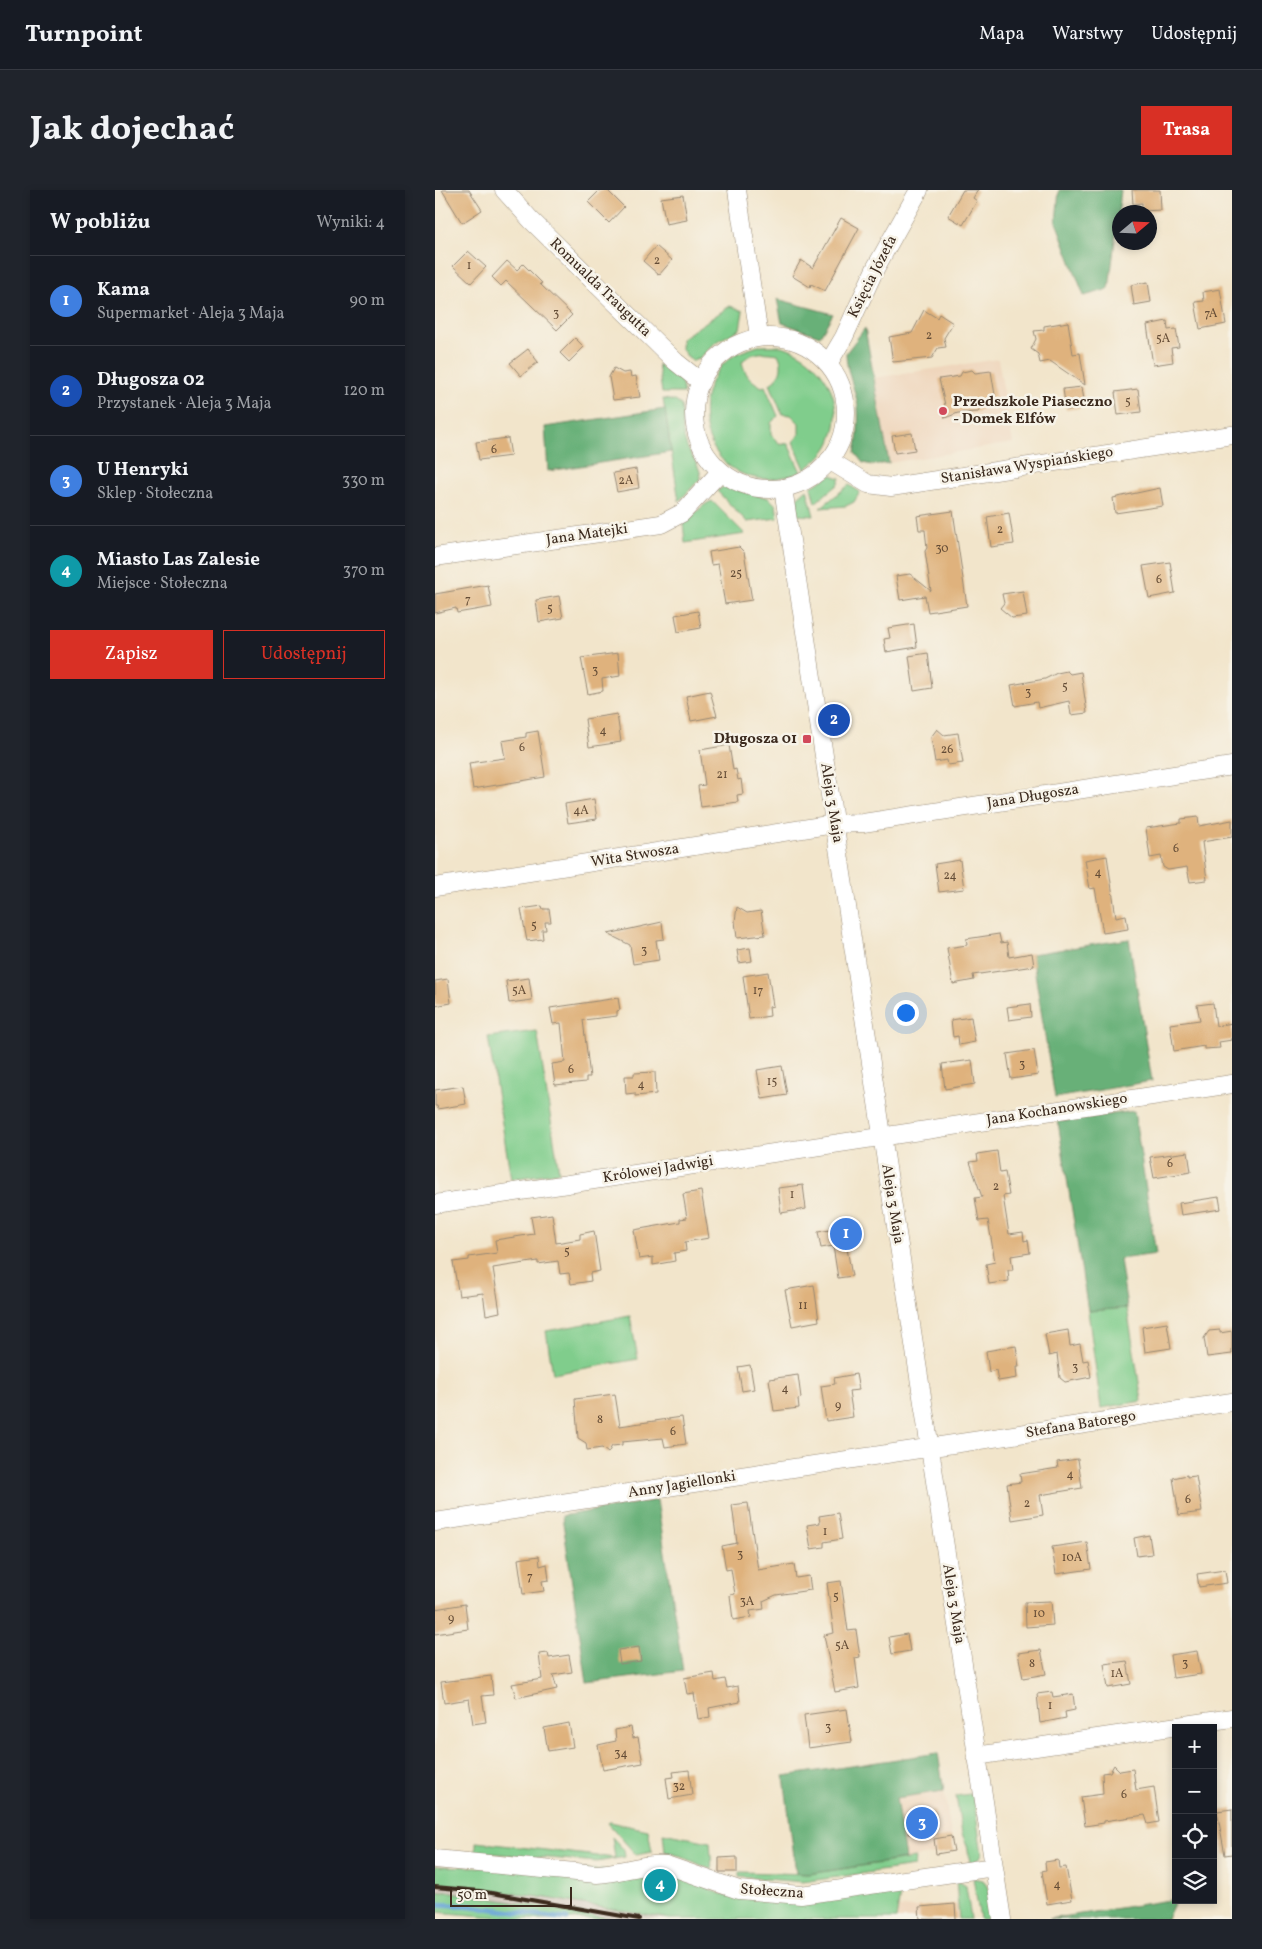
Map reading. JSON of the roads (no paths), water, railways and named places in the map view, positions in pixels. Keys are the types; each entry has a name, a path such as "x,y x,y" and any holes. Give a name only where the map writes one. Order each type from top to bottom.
{"street":[{"name":"Romualda Traugutta","path":"504,190 531,220 676,362 701,382"},
{"path":"737,190 759,336"},
{"name":"Księcia Józefa","path":"828,364 876,267 919,190"},
{"path":"759,336 783,338 818,355 828,364 841,387 845,419 839,443 829,460 811,475 783,488 757,487 738,482 720,472 703,451 695,429 694,404 701,382 712,363 732,346 759,336"},
{"name":"Stanisława Wyspiańskiego","path":"829,460 868,484 891,487 1232,435"},
{"name":"Jana Matejki","path":"435,557 661,524 682,513 720,472"},
{"name":"Aleja 3 Maja","path":"783,488 1001,1919"},
{"name":"Jana Długosza","path":"834,824 863,823 1232,766"},
{"name":"Wita Stwosza","path":"435,887 834,824"},
{"name":"Jana Kochanowskiego","path":"881,1137 1232,1084"},
{"name":"Królowej Jadwigi","path":"435,1204 881,1137"},
{"name":"Stefana Batorego","path":"929,1448 1232,1402"},
{"name":"Anny Jagiellonki","path":"435,1522 929,1448"},
{"path":"976,1756 1232,1718"},
{"name":"Stołeczna","path":"435,1859 597,1874 618,1872 653,1864 666,1865 739,1890 801,1895 994,1867"}],"waterway":[{"path":"435,1904 471,1906 567,1919"}],"railway":[{"path":"435,1887 480,1891 639,1919"}],"place":[{"name":"Przedszkole Piaseczno - Domek Elfów","path":"943,411"},
{"name":"Długosza 02","path":"834,720"},
{"name":"Długosza 01","path":"807,739"},
{"name":"Kama","path":"846,1234"},
{"name":"U Henryki","path":"922,1823"},
{"name":"Miasto Las Zalesie","path":"660,1885"}]}
